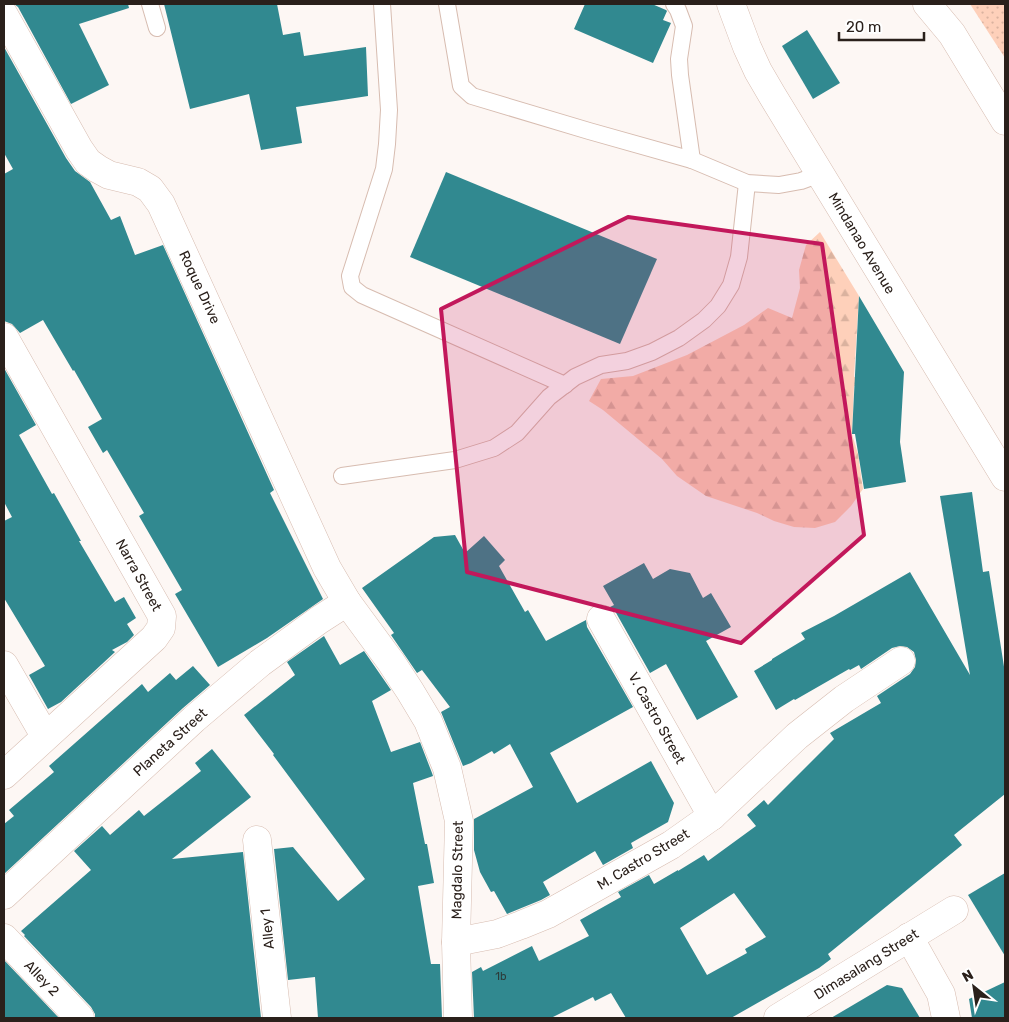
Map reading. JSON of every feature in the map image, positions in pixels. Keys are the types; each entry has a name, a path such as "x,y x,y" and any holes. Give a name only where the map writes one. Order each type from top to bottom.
{"street":[{"name":"Mindanao Avenue","path":"731,4 747,48 758,71 1005,477"},
{"path":"927,4 952,34 1005,121"},
{"name":"Roque Drive","path":"4,15 88,162 109,174 138,182 150,189 161,204 327,568 347,602"},
{"name":"Narra Street","path":"4,337 162,616 161,628 154,638 4,775"},
{"name":"Planeta Street","path":"4,895 194,719 260,663 347,602"},
{"name":"Magdalo Street","path":"347,602 410,691 428,721 447,768 459,821 456,942 458,1018"},
{"name":"V. Castro Street","path":"601,619 712,816"},
{"name":"M. Castro Street","path":"456,942 496,934 548,914 671,846 712,816 797,736 844,700 902,662"},
{"path":"4,665 45,736"},
{"name":"Alley 1","path":"258,840 277,1018"},
{"name":"Dimasalang Street","path":"778,1018 954,910"},
{"path":"909,937 941,994 946,1018"},
{"name":"Alley 2","path":"4,938 80,1018"}],"lane":[{"path":"150,4 157,28"},
{"path":"382,4 389,110 388,144 384,169 350,276 352,287 362,295 565,385"},
{"path":"447,4 461,86 472,96 579,129 692,160 747,184 780,185 802,181 820,174"},
{"path":"674,4 684,26 679,59 692,160"},
{"path":"342,476 455,460 494,448 517,433 549,397 575,378 601,366 627,361 659,348 679,338 704,320 718,306 731,286 739,257 747,184"}],"highlighted area":[{"path":"628,217 822,244 864,535 741,643 467,572 441,309"}],"green space":[{"path":"970,4 1005,4 1005,58"},
{"path":"820,232 859,296 854,377 861,377 861,386 854,386 852,434 858,454 863,489 851,506 835,522 815,528 794,527 706,496 677,476 662,459 603,410 589,401 601,379 633,376 687,355 744,325 768,308 792,318 800,288 799,270 806,245"}],"building":[{"path":"14,4 128,4 129,8 79,24 109,85 71,104 18,7"},
{"path":"164,4 277,4 283,35 300,32 304,56 366,47 368,96 296,107 302,143 261,150 249,94 190,109"},
{"path":"585,4 652,4 666,10 663,20 671,23 653,63 574,29"},
{"path":"807,30 840,83 813,99 782,46"},
{"path":"4,47 66,158 75,171 90,182 111,220 120,216 135,255 163,245 274,490 270,493 323,599 267,638 218,667 175,594 182,590 139,516 144,513 107,450 103,453 88,427 102,419 74,370 43,320 20,333 12,324 4,321 4,174 13,169 4,153"},
{"path":"446,172 657,259 620,344 410,257"},
{"path":"859,296 904,372 900,442 906,482 864,489 855,434 852,434"},
{"path":"4,368 36,425 19,435 115,602 124,597 136,618 127,624 134,635 127,642 112,650 115,652 61,702 48,709 29,675 45,666 4,598 4,521 12,517 4,502"},
{"path":"972,492 983,572 989,571 1005,673 1005,794 954,835 962,845 828,954 831,959 819,968 731,1018 626,1018 611,993 595,1001 593,997 551,1018 474,1018 472,972 481,967 483,971 532,946 539,961 589,936 580,920 621,897 618,892 649,875 654,884 704,855 708,861 756,826 747,815 764,800 768,805 834,739 830,733 881,703 877,696 910,674 915,667 914,652 907,647 892,648 861,669 859,665 849,669 776,710 754,671 805,639 801,633 910,572 970,675 940,496","holes":["734,893 766,937 745,949 747,953 707,975 680,928"]},
{"path":"455,535 465,553 484,536 505,560 499,566 525,612 528,610 546,641 586,620 587,627 633,707 550,753 577,803 651,761 674,803 668,822 631,843 633,848 603,865 595,851 543,882 550,895 507,914 494,891 491,892 480,872 474,850 474,819 533,787 510,744 494,754 492,751 463,766 441,712 450,707 422,670 417,673 391,635 394,633 362,588 434,537"},
{"path":"644,563 653,579 670,569 690,573 703,598 711,593 731,627 706,641 738,697 697,720 666,664 650,673 615,611 610,607 614,605 603,586"},
{"path":"324,636 340,665 364,651 391,690 372,701 391,752 420,742 433,776 413,783 434,883 418,886 431,964 440,964 442,1018 318,1018 315,977 288,980 274,849 293,847 338,901 365,879 244,715 295,675 287,662"},
{"path":"193,666 210,685 4,874 4,824 14,816 9,810 54,772 49,766 142,684 148,692 170,673 176,680"},
{"path":"212,749 251,797 172,859 243,852 261,1018 95,1018 91,1007 21,931 91,870 74,851 102,826 110,835 139,810 144,816 201,771 195,763"},
{"path":"1005,873 1005,956 968,895"},
{"path":"4,960 59,1018 4,1018"},
{"path":"1005,982 1005,1018 972,1018 969,999"},
{"path":"887,985 902,988 920,1018 831,1018"}]}
